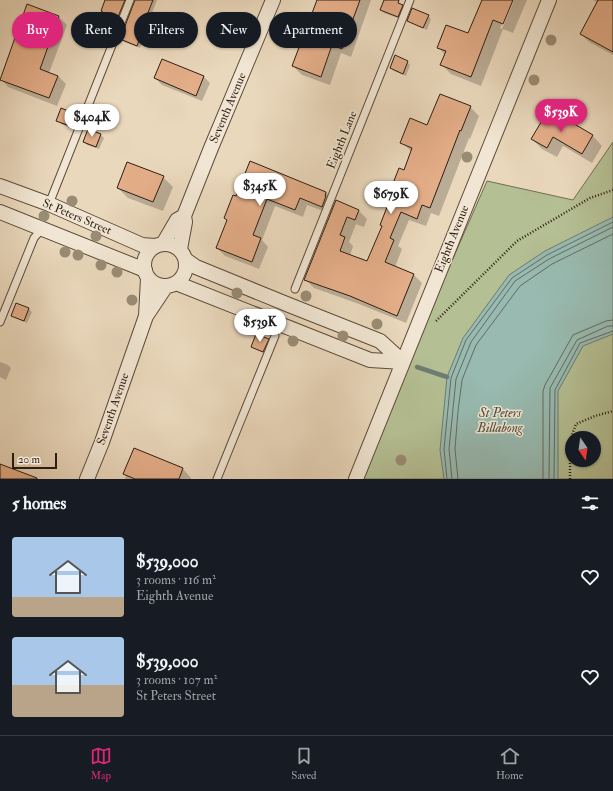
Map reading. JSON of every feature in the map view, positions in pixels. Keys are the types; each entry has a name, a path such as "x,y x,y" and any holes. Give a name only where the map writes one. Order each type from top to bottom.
{"street":[{"name":"Seventh Avenue","path":"183,255 184,216 273,0"},
{"name":"Eighth Avenue","path":"356,479 549,0"},
{"name":"St Peters Street","path":"0,186 49,204 142,245 159,245"},
{"name":"St Peters Street","path":"0,212 146,274"},
{"name":"Seventh Avenue","path":"159,245 177,220 184,216"},
{"path":"168,244 196,267 380,341 403,362 370,360 171,284 154,283 146,274 144,261 147,253 159,245 168,244"},
{"path":"171,284 183,276 186,268 183,255"},
{"name":"Seventh Avenue","path":"146,274 146,316"},
{"name":"Seventh Avenue","path":"87,479 102,442 146,316 171,284"}],"lane":[{"path":"49,204 130,0"},
{"name":"Eighth Lane","path":"295,289 410,0"},
{"path":"0,322 34,238 42,229"},
{"path":"217,479 275,336"}],"path":[{"path":"432,325 517,241 590,198 613,190"},
{"path":"570,479 570,440 576,424 595,416 613,411"}],"green space":[{"path":"613,142 613,479 356,479 487,181 573,200"}],"water":[{"name":"St Peters Billabong","path":"613,217 613,334 583,346 558,391 558,479 444,479 440,450 447,377 463,338 509,275 545,251"}],"building":[{"path":"105,0 125,0 120,12 101,11"},
{"path":"135,0 153,0 148,12 134,12 134,45 126,41 126,23"},
{"path":"317,0 360,0 356,12 312,12"},
{"path":"384,0 399,0 398,3 403,5 398,17 380,10"},
{"path":"482,0 513,0 503,24 493,20 471,77 440,65 446,51 437,48 446,25 468,33"},
{"path":"598,0 613,0 613,52 580,34"},
{"path":"27,4 48,12 24,12"},
{"path":"412,8 429,15 423,28 407,21"},
{"path":"12,46 12,48 48,48 40,69 58,76 49,98 0,80"},
{"path":"299,48 331,48 321,77 292,66"},
{"path":"395,55 408,61 403,74 390,68"},
{"path":"162,59 204,76 196,96 154,78"},
{"path":"440,94 471,106 461,131 460,130 430,208 422,205 417,219 401,212 390,238 394,240 385,262 414,274 397,316 350,296 304,280 336,200 359,210 355,220 347,217 340,235 345,237 340,251 367,261 382,226 380,225 389,202 386,201 399,168 404,170 412,148 400,143 410,118 427,125"},
{"path":"61,108 75,114 70,126 56,121"},
{"path":"549,109 593,135 582,154 553,137 547,148 531,139"},
{"path":"88,129 101,134 96,147 83,142"},
{"path":"250,161 326,192 322,207 300,198 295,210 267,199 253,235 261,238 252,262 216,248 227,220 224,218 233,195 236,196"},
{"path":"127,162 164,176 153,202 117,188"},
{"path":"16,303 29,308 24,321 11,316"},
{"path":"256,334 269,339 263,352 251,347"},
{"path":"134,448 183,468 179,479 135,479 123,474"},
{"path":"0,464 37,478 37,479 0,479"}],"waterway":[{"path":"417,367 447,377"}]}
